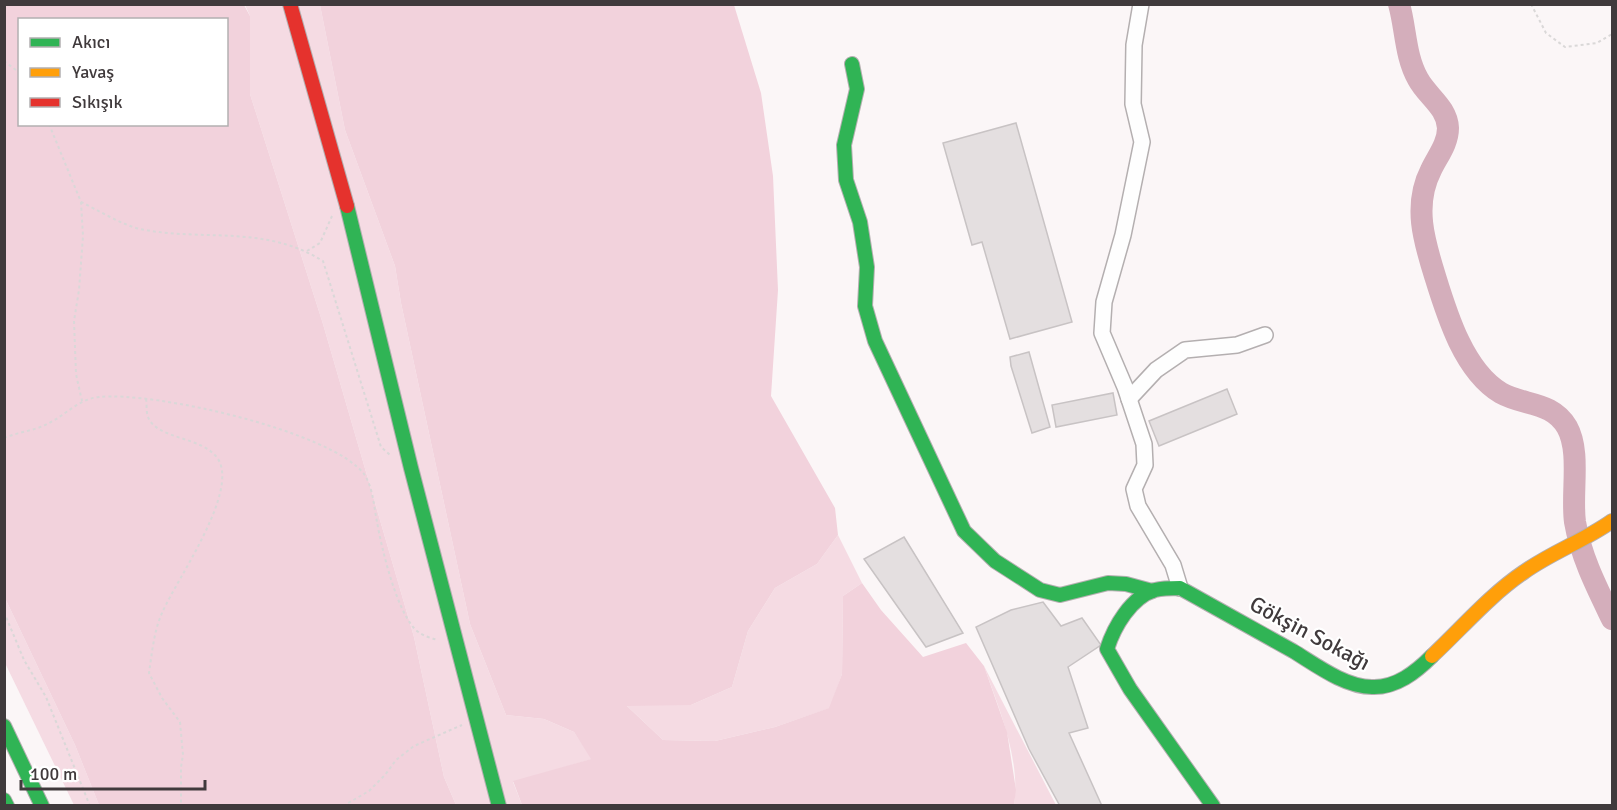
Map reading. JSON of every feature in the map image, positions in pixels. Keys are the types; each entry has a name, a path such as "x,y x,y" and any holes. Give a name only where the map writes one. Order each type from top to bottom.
{"main road":[{"path":"290,4 343,190 411,468 500,806"},
{"path":"852,64 857,89 844,145 846,180 860,222 867,267 865,306 875,341 964,531 995,561 1040,590 1059,595 1108,584 1126,584 1152,591 1180,588"},
{"name":"Gökşin Sokağı","path":"1180,588 1360,687 1380,687 1400,680 1422,667 1492,598 1526,570 1597,533 1612,521"},
{"path":"1152,591 1120,620 1111,635 1107,649 1130,690 1213,806"},
{"path":"4,726 42,806"},
{"path":"4,800 7,806"}],"street":[{"path":"1141,4 1134,45 1133,104 1142,142 1123,235 1104,302 1102,333 1129,399 1144,444 1145,465 1134,489 1138,506 1173,565 1180,588"},
{"path":"1129,399 1155,369 1185,350 1237,345 1265,335"}],"path":[{"path":"1531,4 1546,33 1565,47 1597,43 1612,34"},
{"path":"4,61 18,72"},
{"path":"50,126 81,202 80,290 74,321 76,374 81,401"},
{"path":"307,251 320,243 343,190"},
{"path":"81,202 137,228 175,233 249,236 307,251 323,261 381,447 398,462"},
{"path":"4,438 48,424 81,401 99,397 146,399 218,411 281,429 338,454 365,475 372,493 381,545 401,608 414,629 428,638 457,643"},
{"path":"146,399 148,417 153,424 163,431 194,441 209,450 218,459 221,472 221,488 209,526 162,613 149,673 162,698 180,722 183,755 181,806"},
{"path":"4,612 24,660 46,697 90,806"},
{"path":"343,806 369,790 385,775 396,759 414,746 442,732 477,720"}],"shaded area":[{"path":"5,4 244,5 250,16 250,94 323,324 414,637 444,777 456,805 99,805 75,745 5,598"},
{"path":"245,5 320,5 345,130 395,266 470,624 506,715 544,719 574,732 592,759 513,782 522,805 456,805 444,777 414,637 323,324 250,94 250,16"},
{"path":"320,5 734,5 761,93 773,176 778,290 771,396 835,508 838,535 817,564 775,588 748,631 732,687 691,705 627,706 663,740 715,741 775,727 829,708 842,674 843,596 862,583 881,610 923,657 966,643 984,666 1007,732 1016,790 1014,805 522,805 513,781 591,759 574,732 544,719 506,715 470,624 395,266 345,130"},
{"path":"838,535 862,583 843,596 842,674 830,708 775,727 715,741 663,740 626,705 691,705 732,687 748,631 775,588 817,564"},
{"path":"5,598 75,745 99,805 74,805 5,663"},
{"path":"984,666 1056,805 1014,805 1012,753"}],"building":[{"path":"1016,123 1072,322 1010,339 982,242 972,245 943,143"},
{"path":"1029,352 1050,427 1032,433 1010,357"},
{"path":"1227,389 1237,414 1159,446 1149,421"},
{"path":"1113,393 1117,415 1056,427 1052,405"},
{"path":"904,537 963,633 926,647 864,559"},
{"path":"1043,602 1061,626 1082,618 1101,645 1068,667 1088,728 1069,733 1102,806 1060,806 1029,749 976,627 1011,610"}],"waterway":[{"path":"1399,4 1408,52 1414,70 1447,121 1448,134 1426,183 1421,210 1427,250 1445,308 1467,357 1488,383 1510,397 1546,408 1561,419 1567,427 1574,448 1574,511 1581,548 1612,619"}],"traffic: fast":[{"path":"852,64 857,89 844,145 846,180 860,222 867,267 865,306 875,341 964,531 995,561 1040,590 1060,595 1108,583 1126,584 1152,591"},
{"path":"347,206 411,468 499,806"},
{"path":"1213,806 1130,689 1107,649 1114,631 1138,599 1155,590 1180,588 1331,674 1362,686 1381,687 1397,682 1419,668 1432,656"},
{"path":"4,726 42,806"},
{"path":"4,800 7,806"}],"traffic: slow":[{"path":"1432,656 1488,601 1512,581 1535,565 1612,521"}],"traffic: jam":[{"path":"290,4 347,206"}]}
